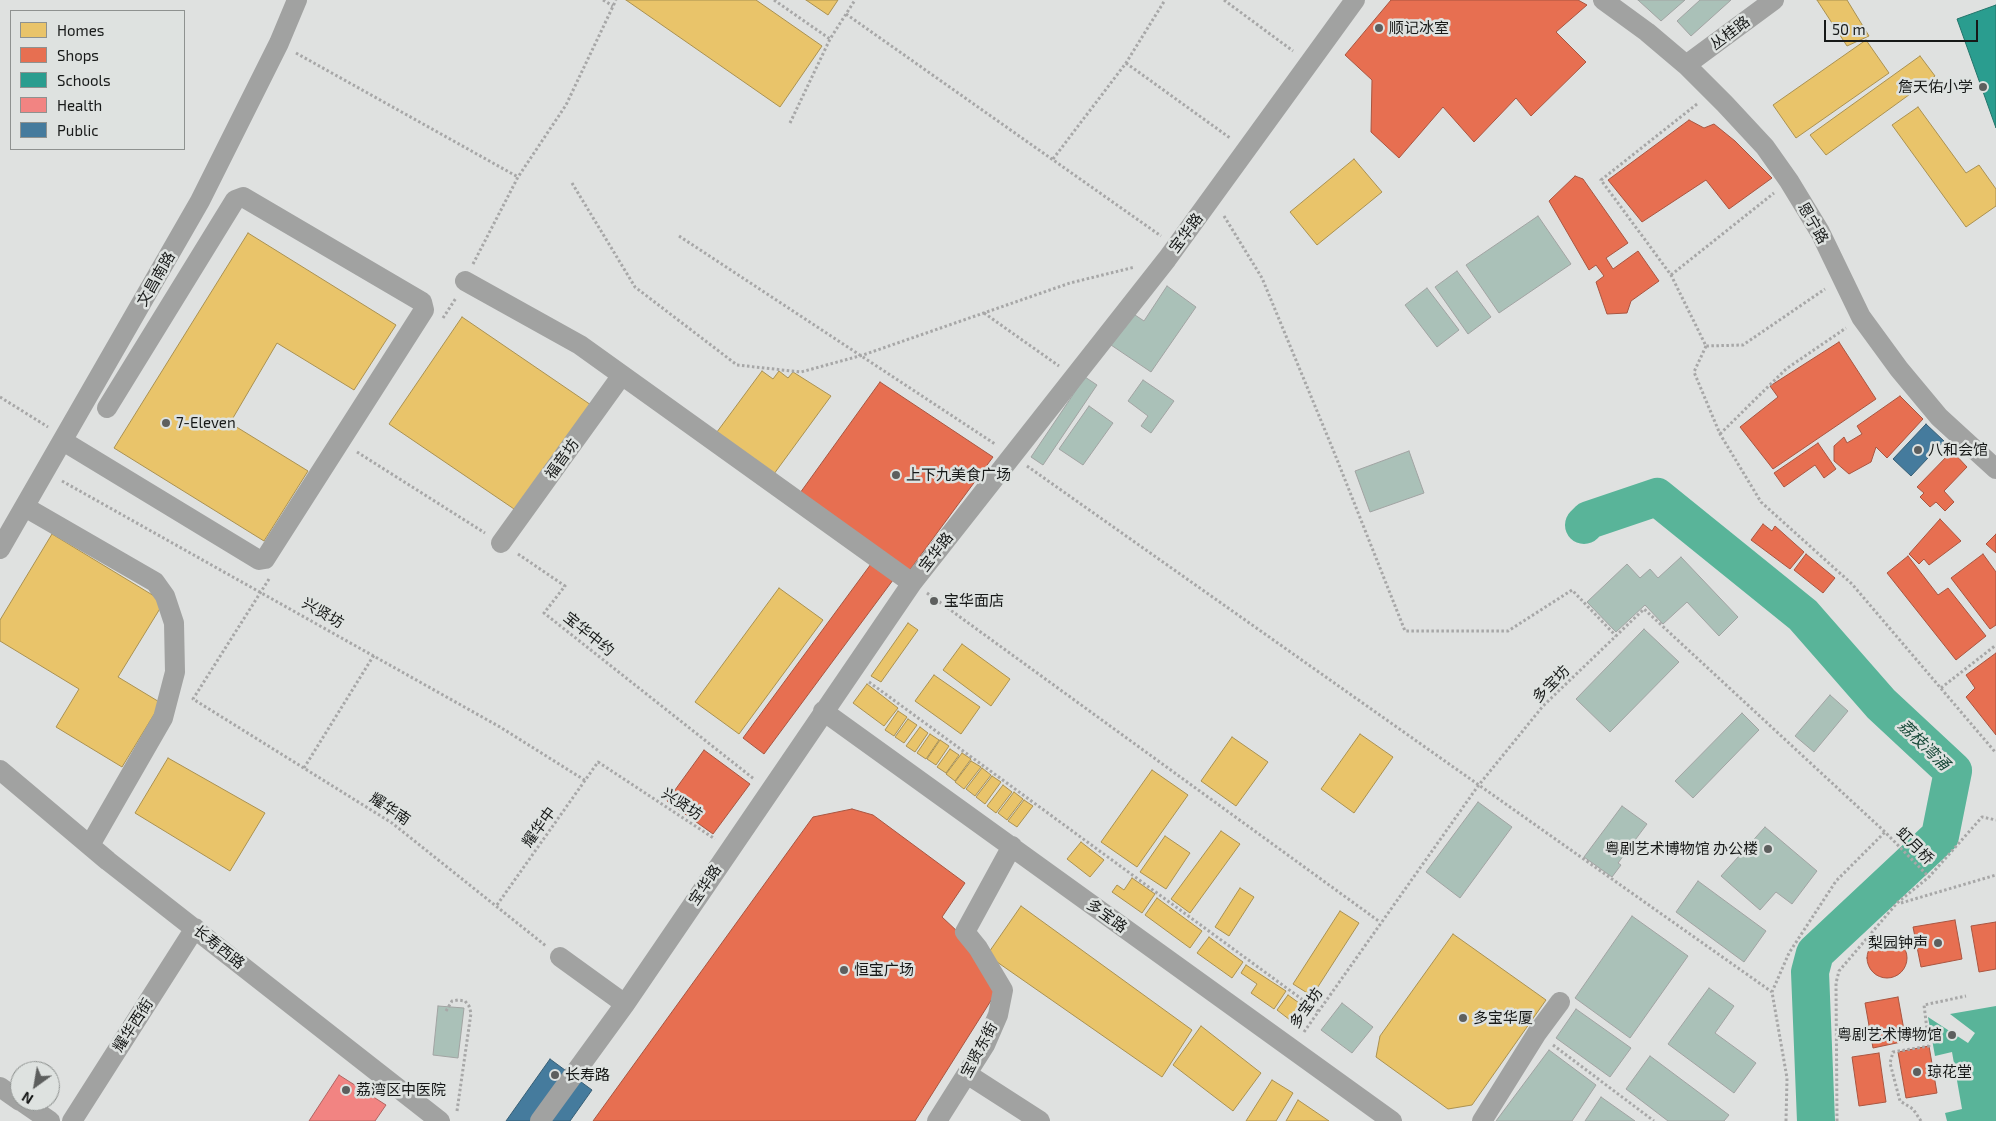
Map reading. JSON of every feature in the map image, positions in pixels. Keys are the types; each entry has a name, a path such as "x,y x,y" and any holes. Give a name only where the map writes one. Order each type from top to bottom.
{"street":[{"name":"文昌南路","path":"0,549 46,472 212,177 279,43 297,0"},
{"name":"宝华路","path":"540,1121 625,1004 729,849 771,791 823,710 912,583 1171,253 1355,0"},
{"name":"恩宁路","path":"1603,0 1648,32 1686,65 1713,91 1765,148 1789,181 1820,232 1861,317 1899,369 1940,417 1996,469"},
{"name":"丛桂路","path":"1686,65 1774,0"},
{"path":"64,440 259,560 265,559 424,310 422,302 212,177"},
{"path":"107,408 235,200 243,197"},
{"path":"465,281 580,345 912,583"},
{"name":"福音坊","path":"501,543 622,374"},
{"path":"25,507 155,582 165,596 174,623 175,672 162,718 90,845"},
{"name":"多宝路","path":"823,710 1392,1121"},
{"name":"长寿西路","path":"0,770 90,845 195,928 448,1116"},
{"name":"宝贤东街","path":"937,1121 985,1045 998,1015 1003,990 978,948 965,932 1012,846"},
{"name":"耀华西街","path":"72,1121 195,928"},
{"path":"560,957 625,1004"},
{"path":"1482,1121 1537,1033 1560,1002"},
{"path":"968,1074 1040,1121"},
{"path":"35,1111 50,1121"}],"path":[{"path":"603,0 613,6"},
{"path":"465,281 518,177 566,105 616,0"},
{"path":"774,0 830,39"},
{"path":"790,123 830,39 855,0"},
{"path":"1053,158 1126,63 1165,0"},
{"path":"1224,0 1310,63"},
{"path":"846,14 1053,158 1171,253"},
{"path":"279,43 518,177"},
{"path":"1126,63 1247,150"},
{"path":"1706,346 1671,276 1601,180 1713,91"},
{"path":"1671,276 1789,181"},
{"path":"572,183 635,288 737,365 801,372 863,355 1070,283 1171,253"},
{"path":"1213,197 1262,278 1405,631 1508,631 1572,590 1616,636"},
{"path":"679,236 863,355 1012,456 1772,992"},
{"path":"1706,346 1743,345 1842,278"},
{"path":"984,313 1074,377"},
{"path":"1720,434 1786,369 1861,317"},
{"path":"1706,346 1694,372 1720,434 1761,502 1852,584 1996,753"},
{"path":"0,397 64,440"},
{"name":"宝华中约","path":"357,452 565,586 544,612 771,791"},
{"name":"兴贤坊","path":"46,472 500,727 586,781"},
{"path":"912,583 1380,922"},
{"name":"多宝坊","path":"1292,1049 1478,786 1543,706 1644,609 1884,832"},
{"path":"1941,688 1996,645"},
{"path":"304,768 374,656"},
{"path":"852,670 1318,1011"},
{"name":"耀华南","path":"193,699 392,822 560,957"},
{"name":"兴贤坊","path":"598,762 729,849"},
{"name":"耀华中","path":"497,905 598,762"},
{"path":"1837,1121 1836,983 1839,971 1897,904 1930,877 1982,817 1996,820"},
{"path":"1786,1121 1787,1078 1772,992 1789,953 1836,881 1884,832"},
{"name":"虹月桥","path":"1884,832 1930,877"},
{"path":"1897,904 1996,875"},
{"path":"1921,1121 1913,1109 1900,1100 1890,1062 1893,1052 1928,1046 1924,1005 1966,996"},
{"path":"446,1011 452,1001 458,1000 465,1001 471,1012 448,1116"},
{"path":"1537,1033 1654,1121"}],"shaded area":[{"path":"1996,1006 1996,1121 1947,1121 1945,1113 1962,1109 1952,1052 1935,1056 1928,1017 1968,1043 1975,1033 1950,1014"}],"building: Homes":[{"path":"626,0 756,0 822,46 780,107"},
{"path":"806,0 838,0 828,15"},
{"path":"1817,0 1847,0 1869,36 1847,46"},
{"path":"1866,40 1889,73 1796,138 1773,105"},
{"path":"1920,56 1935,76 1826,155 1810,135"},
{"path":"1918,107 1966,173 1979,165 1996,189 1996,206 1966,227 1892,125"},
{"path":"1354,159 1382,192 1317,245 1290,212"},
{"path":"248,233 396,325 354,390 277,343 230,423 308,471 264,541 114,448"},
{"path":"462,317 591,405 517,511 389,424"},
{"path":"762,371 773,379 779,371 788,378 793,372 831,396 771,478 714,436"},
{"path":"52,534 164,602 118,677 161,703 122,767 56,727 79,689 0,641 0,620"},
{"path":"779,588 823,620 739,734 695,702"},
{"path":"908,623 918,630 881,682 871,676"},
{"path":"962,644 1010,679 991,706 943,670"},
{"path":"934,675 980,707 961,734 915,701"},
{"path":"867,684 898,708 884,726 853,703"},
{"path":"898,711 907,717 894,736 885,730"},
{"path":"908,719 917,725 904,743 895,737"},
{"path":"920,727 928,733 915,752 906,746"},
{"path":"930,734 939,740 926,759 917,753"},
{"path":"1360,734 1393,757 1354,813 1321,789"},
{"path":"1232,737 1268,762 1236,806 1201,781"},
{"path":"940,740 949,746 936,765 927,759"},
{"path":"950,749 959,755 946,773 937,767"},
{"path":"962,753 971,759 955,781 946,774"},
{"path":"168,758 265,813 230,871 135,813"},
{"path":"971,761 981,767 964,789 955,782"},
{"path":"982,768 991,775 975,796 966,789"},
{"path":"1152,770 1188,795 1137,867 1101,842"},
{"path":"992,776 1001,782 985,804 976,797"},
{"path":"1003,785 1012,792 996,813 987,806"},
{"path":"1014,792 1023,799 1007,820 998,813"},
{"path":"1024,800 1033,806 1017,827 1008,821"},
{"path":"1221,831 1240,844 1190,913 1171,899"},
{"path":"1165,836 1190,853 1166,889 1140,872"},
{"path":"1081,842 1104,860 1090,877 1067,859"},
{"path":"847,861 852,881 875,880 883,933 858,936 850,945 861,952 852,962 831,946 815,969 781,945 797,922 771,905 779,896 787,901 795,895 790,873"},
{"path":"1132,878 1155,894 1142,913 1112,892 1117,885 1124,890"},
{"path":"1240,888 1254,897 1229,936 1215,927"},
{"path":"1157,898 1202,931 1190,948 1145,915"},
{"path":"1021,906 1192,1030 1162,1077 987,955"},
{"path":"1340,911 1359,923 1312,996 1293,984"},
{"path":"947,931 953,952 975,950 984,1003 958,1006 951,1015 961,1022 952,1032 931,1016 916,1040 881,1015 898,992 871,975 880,966 888,971 896,965 891,943"},
{"name":"多宝华厦","path":"1453,934 1546,1000 1472,1105 1448,1109 1376,1057 1380,1036"},
{"path":"1209,937 1243,962 1232,978 1197,953"},
{"path":"1246,965 1286,991 1274,1009 1251,993 1257,984 1241,973"},
{"path":"1288,995 1306,1008 1294,1023 1277,1010"},
{"path":"881,1018 913,1042 897,1063 920,1080 896,1115 873,1098 856,1121 823,1097 839,1075 818,1059 844,1023 866,1039"},
{"path":"1201,1026 1261,1073 1233,1111 1173,1065"},
{"path":"1272,1080 1293,1093 1276,1121 1246,1121"},
{"path":"1298,1100 1329,1121 1286,1121"},
{"path":"819,1101 846,1121 805,1121"},
{"path":"782,1106 803,1121 772,1121"}],"building: Shops":[{"path":"1391,0 1578,0 1587,5 1556,32 1586,62 1531,116 1516,98 1474,142 1443,107 1399,158 1371,132 1372,80 1345,55"},
{"path":"1689,120 1704,128 1714,124 1735,141 1772,178 1729,209 1706,180 1642,222 1608,180"},
{"path":"1575,176 1583,179 1628,243 1606,258 1613,269 1638,251 1659,281 1631,301 1627,313 1607,314 1596,282 1604,276 1596,265 1589,270 1549,201"},
{"path":"1839,342 1876,399 1773,469 1740,427 1778,397 1770,386"},
{"name":"上下九美食广场","path":"880,382 993,457 909,571 800,493"},
{"path":"1900,396 1923,419 1887,458 1876,447 1871,462 1849,474 1834,461 1834,446 1844,437 1847,443 1862,434 1857,426"},
{"path":"1818,443 1836,469 1824,478 1815,465 1784,487 1774,473"},
{"path":"1952,451 1967,467 1944,491 1954,502 1945,511 1936,502 1930,507 1920,497 1924,493 1917,487"},
{"path":"1940,519 1961,541 1929,565 1924,559 1919,564 1909,554"},
{"path":"1763,524 1772,531 1775,526 1804,552 1790,569 1751,540"},
{"path":"1996,534 1996,553 1986,544"},
{"path":"1806,554 1835,578 1823,593 1794,570"},
{"path":"1983,554 1996,572 1996,625 1990,629 1951,578"},
{"path":"1908,556 1938,595 1948,588 1986,636 1956,660 1887,573"},
{"path":"871,564 893,580 764,754 743,738"},
{"path":"1996,653 1996,735 1966,697 1975,688 1966,675"},
{"path":"704,750 750,784 713,834 667,801"},
{"name":"恒宝广场","path":"852,809 873,815 965,883 942,917 975,948 997,991 915,1121 593,1121 813,817"},
{"name":"梨园钟声","path":"1955,920 1962,959 1921,967 1913,927"},
{"path":"1996,922 1996,969 1979,972 1971,926"},
{"path":"1887,938 1898,941 1904,947 1907,958 1904,969 1898,975 1887,978 1876,975 1870,969 1867,958 1870,947 1876,941"},
{"path":"1898,997 1906,1041 1873,1048 1865,1003"},
{"name":"琼花堂","path":"1929,1046 1937,1093 1906,1098 1898,1052"},
{"path":"1879,1053 1886,1102 1859,1106 1852,1057"}],"building: Schools":[{"path":"1996,5 1996,128 1957,19"}],"building: Health":[{"name":"荔湾区中医院","path":"339,1075 386,1105 375,1121 309,1121"}],"building: Public":[{"name":"八和会馆","path":"1926,424 1944,441 1911,476 1893,459"},
{"name":"长寿路","path":"550,1059 592,1090 570,1121 506,1121"}],"building: Other":[{"path":"1638,0 1685,0 1661,21"},
{"path":"1700,0 1731,0 1691,36 1677,21"},
{"path":"1538,216 1571,264 1499,313 1466,265"},
{"path":"1457,271 1491,317 1468,334 1435,287"},
{"path":"1167,286 1196,307 1151,372 1111,345 1132,313 1144,321"},
{"path":"1427,288 1459,330 1437,347 1405,305"},
{"path":"1085,377 1097,385 1043,465 1031,457"},
{"path":"1143,380 1174,401 1151,433 1141,426 1148,416 1128,401"},
{"path":"1089,406 1113,423 1083,465 1059,449"},
{"path":"1409,451 1424,493 1370,512 1355,471"},
{"path":"1681,557 1738,617 1719,636 1687,602 1663,624 1645,605 1616,632 1587,602 1627,564 1640,578 1650,569 1658,578"},
{"path":"1644,629 1679,662 1610,732 1576,699"},
{"path":"1830,695 1848,711 1814,752 1795,736"},
{"path":"1742,713 1759,730 1693,798 1675,781"},
{"path":"1478,802 1512,827 1460,898 1426,872"},
{"path":"1622,806 1647,824 1618,863 1621,865 1612,877 1584,857"},
{"name":"粤剧艺术博物馆 办公楼","path":"1765,827 1817,871 1792,904 1776,892 1760,910 1721,876"},
{"name":"粤剧艺术博物馆 办公楼","path":"1698,881 1766,931 1744,962 1676,912"},
{"path":"1632,916 1688,956 1630,1038 1575,998"},
{"path":"1709,988 1734,1006 1715,1033 1756,1063 1734,1093 1668,1044"},
{"path":"1342,1003 1373,1027 1352,1053 1321,1030"},
{"path":"438,1006 464,1008 458,1058 433,1055"},
{"path":"1576,1009 1631,1048 1610,1077 1556,1038"},
{"path":"1549,1050 1596,1085 1572,1121 1496,1121"},
{"path":"1650,1056 1729,1115 1724,1121 1668,1121 1626,1089"},
{"path":"1601,1097 1635,1121 1585,1121"}],"waterway":[{"name":"荔枝湾涌","path":"1584,525 1589,520 1657,497 1803,615 1881,704 1953,771 1940,836 1815,953 1810,972 1816,1121"}],"place":[{"name":"顺记冰室","path":"1379,28"},
{"name":"詹天佑小学","path":"1983,87"},
{"name":"7-Eleven","path":"166,423"},
{"name":"八和会馆","path":"1918,450"},
{"name":"上下九美食广场","path":"896,475"},
{"name":"宝华面店","path":"934,601"},
{"name":"粤剧艺术博物馆 办公楼","path":"1768,849"},
{"name":"梨园钟声","path":"1938,943"},
{"name":"恒宝广场","path":"844,970"},
{"name":"多宝华厦","path":"1463,1018"},
{"name":"粤剧艺术博物馆","path":"1952,1035"},
{"name":"琼花堂","path":"1917,1072"},
{"name":"长寿路","path":"555,1075"},
{"name":"荔湾区中医院","path":"346,1090"}]}
